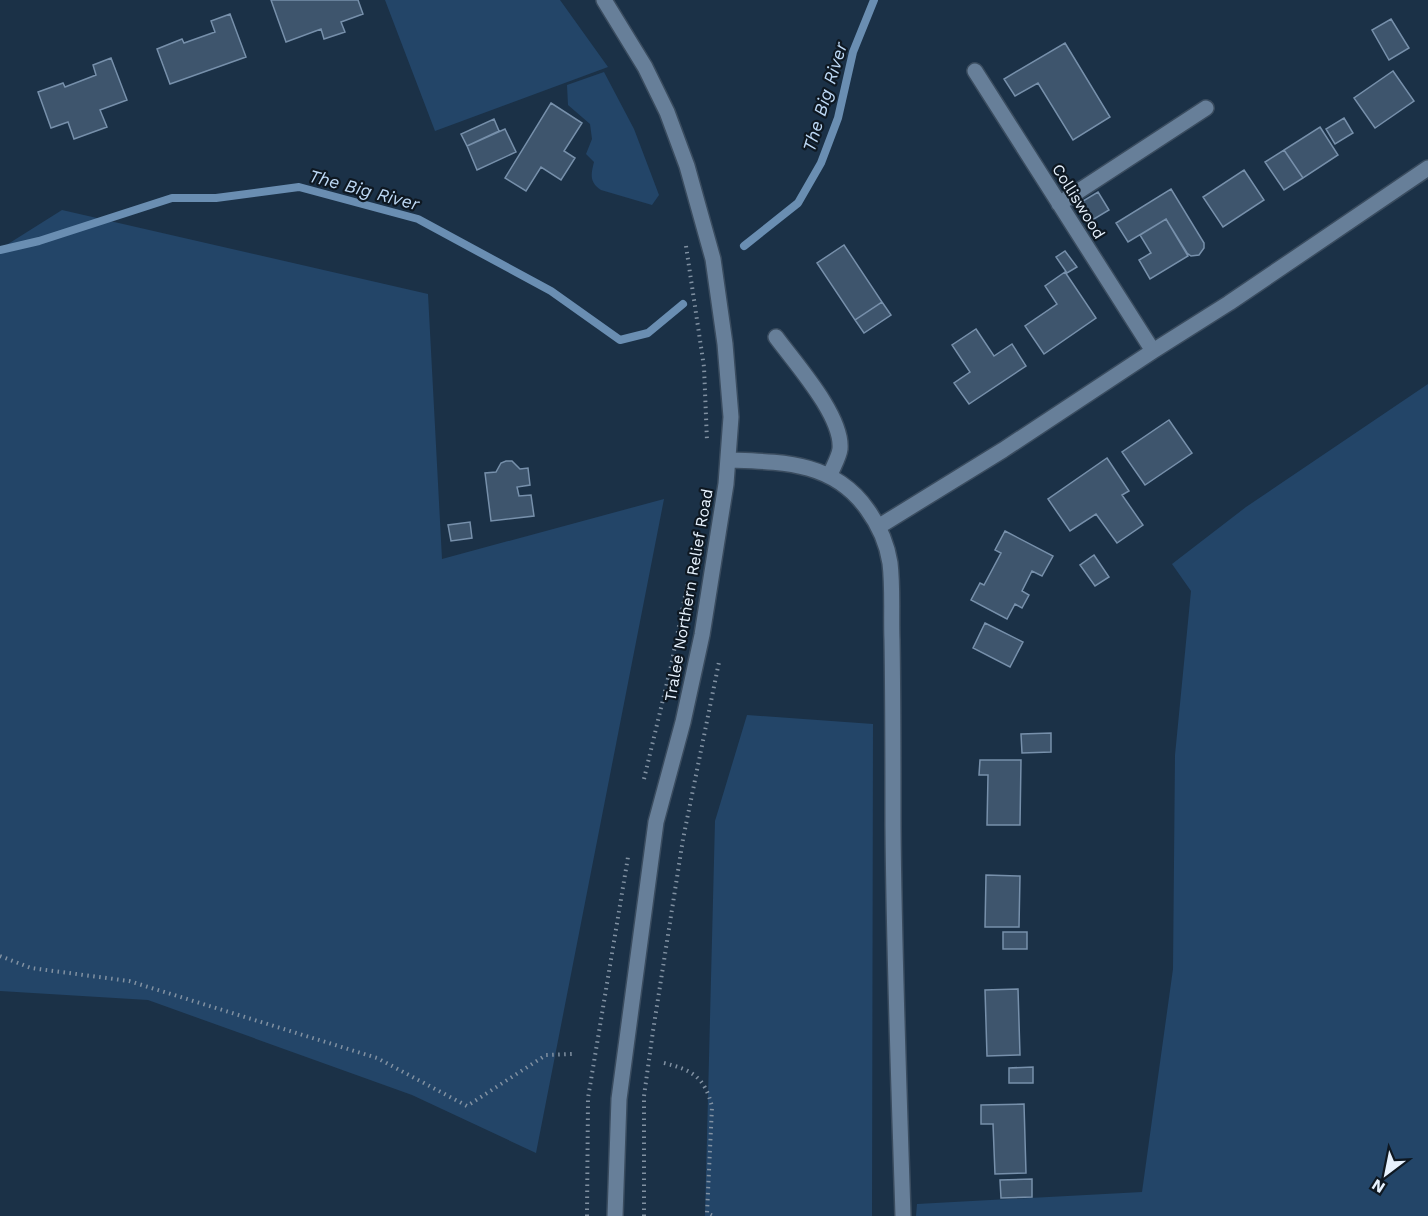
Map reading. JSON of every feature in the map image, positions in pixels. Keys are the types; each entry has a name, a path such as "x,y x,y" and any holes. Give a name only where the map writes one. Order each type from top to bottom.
{"street":[{"name":"Tralee Northern Relief Road","path":"604,0 628,37 667,112 687,166 713,259 725,344 731,417 726,484 702,635 683,722 656,822 619,1099 615,1216"},
{"name":"Colliswood","path":"975,71 1153,351"},
{"path":"1059,204 1206,108"},
{"path":"878,527 1003,450 1268,277 1428,168"},
{"path":"776,337 828,408 838,429 840,450 830,475"},
{"path":"728,460 774,461 806,466 830,475 855,495 866,508 878,527 890,562 893,917 903,1216"}],"path":[{"path":"685,239 704,367 707,443"},
{"path":"644,1216 644,1096 683,839 721,652"},
{"path":"0,956 31,968 129,981 376,1058 467,1106 546,1055 573,1054"},
{"path":"663,1063 685,1068 696,1076 708,1093 712,1107 707,1213 712,1216"}],"shaded area":[{"path":"385,0 560,0 608,67 435,131"},
{"path":"604,72 634,129 659,195 652,205 601,190 593,181 594,162 586,154 592,139 590,124 568,105 567,85"},
{"path":"62,210 428,294 442,559 664,499 536,1153 412,1095 148,1000 0,991 0,249"},
{"path":"1428,384 1428,1216 916,1216 917,1204 1142,1192 1173,969 1175,755 1191,591 1172,564 1246,507"},
{"path":"747,715 873,724 872,1216 705,1216 715,821"}],"building":[{"path":"271,0 358,0 363,14 341,22 345,32 324,39 321,29 286,42"},
{"path":"230,14 246,57 170,84 157,49 182,39 184,43 215,32 211,21"},
{"path":"1391,19 1409,48 1389,60 1372,30"},
{"path":"1065,43 1110,117 1073,140 1038,83 1015,96 1004,79"},
{"path":"111,58 127,100 100,110 107,127 74,139 68,122 51,128 38,92 63,83 65,87 96,75 93,65"},
{"path":"1393,71 1414,101 1375,128 1354,98"},
{"path":"551,103 582,123 564,151 575,158 561,180 541,167 526,191 505,178"},
{"path":"1344,118 1353,133 1335,144 1326,129"},
{"path":"494,119 499,131 467,146 461,134"},
{"path":"1320,127 1338,155 1303,178 1284,150"},
{"path":"505,129 516,152 477,170 467,146"},
{"path":"1284,150 1303,178 1284,190 1265,162"},
{"path":"1244,170 1264,200 1223,227 1203,197"},
{"path":"1171,189 1204,243 1204,248 1199,255 1191,256 1187,253 1166,219 1128,242 1116,223"},
{"path":"1098,192 1109,210 1089,222 1078,204"},
{"path":"1166,219 1188,256 1150,279 1139,260 1151,253 1140,235"},
{"path":"844,245 882,302 855,320 817,263"},
{"path":"1065,251 1077,267 1067,273 1056,257"},
{"path":"1065,272 1096,318 1044,354 1025,326 1057,304 1045,286"},
{"path":"882,302 891,315 864,333 855,320"},
{"path":"976,329 994,356 1012,344 1026,366 969,404 954,383 970,372 952,345"},
{"path":"1169,420 1192,453 1145,485 1122,452"},
{"path":"1107,458 1129,491 1122,495 1143,525 1117,543 1096,514 1070,531 1048,499"},
{"path":"512,461 520,469 528,468 530,485 517,487 519,496 531,495 534,516 491,521 485,473 496,472 501,463"},
{"path":"470,522 472,538 451,541 448,525"},
{"path":"1005,531 1053,556 1042,576 1032,571 1022,591 1029,595 1022,608 1015,604 1007,619 971,600 980,583 984,585 1001,553 995,550"},
{"path":"1094,555 1109,577 1095,586 1080,565"},
{"path":"985,623 1023,642 1010,667 973,648"},
{"path":"1051,733 1051,752 1022,753 1021,734"},
{"path":"980,760 1021,760 1020,825 987,825 988,775 979,775"},
{"path":"986,875 1020,876 1019,927 985,927"},
{"path":"1003,932 1027,932 1027,949 1003,949"},
{"path":"1018,989 1020,1055 987,1056 985,990"},
{"path":"1033,1067 1033,1083 1009,1083 1009,1068"},
{"path":"1024,1104 1026,1173 995,1174 993,1124 981,1124 981,1105"},
{"path":"1032,1179 1032,1197 1001,1198 1000,1180"}],"waterway":[{"name":"The Big River","path":"744,246 798,203 821,163 838,118 853,52 874,0"},
{"name":"The Big River","path":"0,250 39,241 172,198 216,198 299,187 418,219 551,291 620,340 648,333 683,304"}]}
